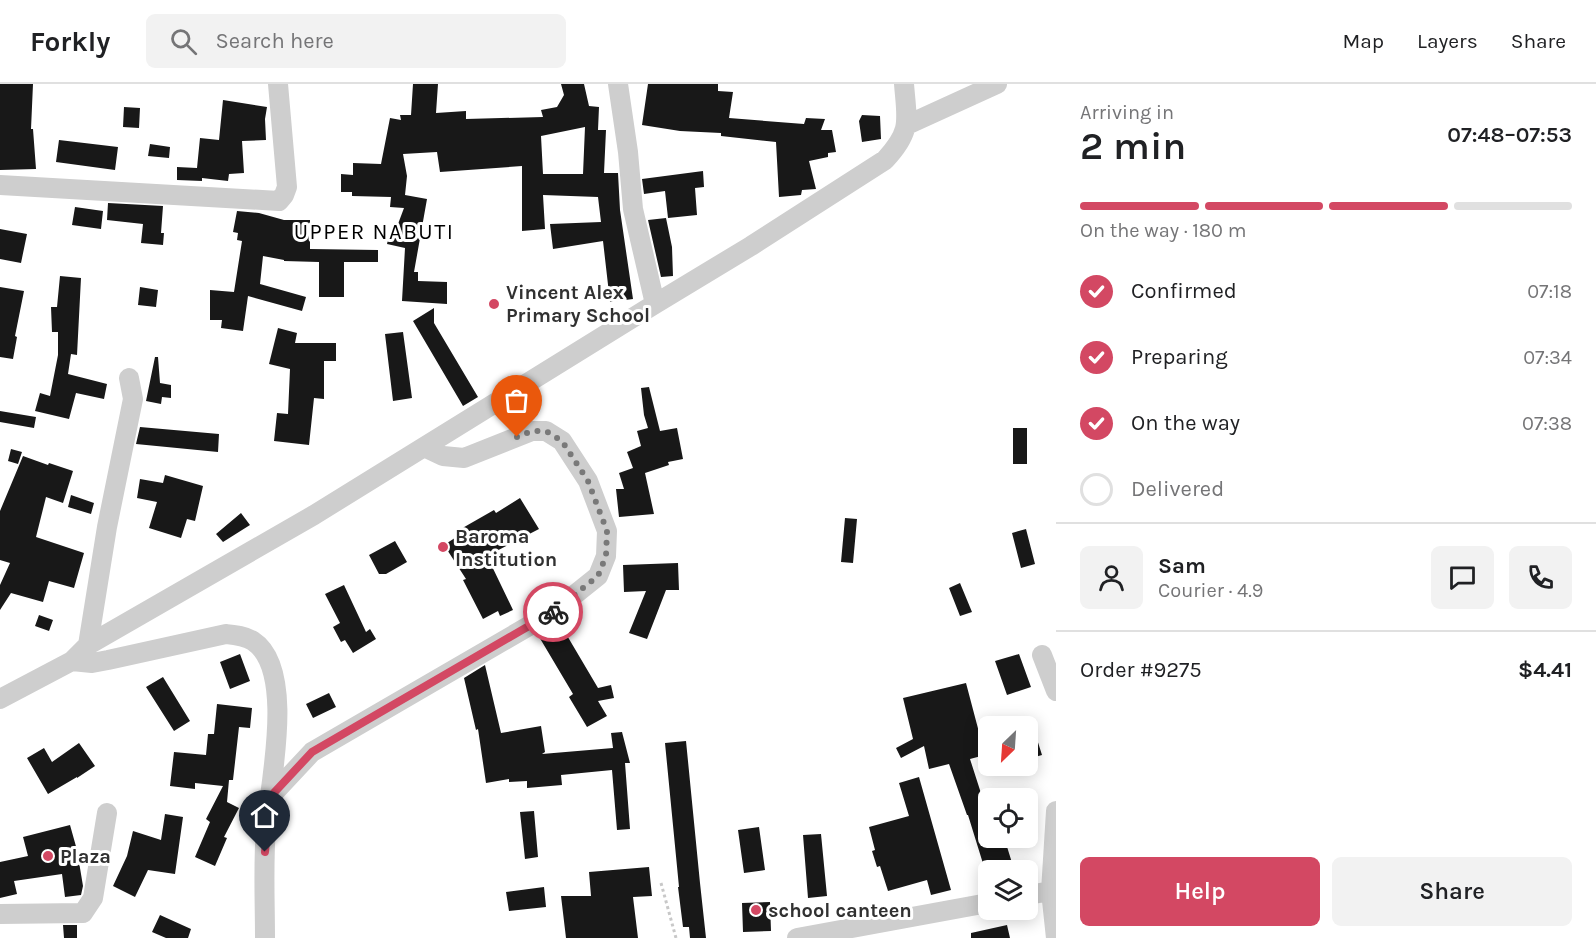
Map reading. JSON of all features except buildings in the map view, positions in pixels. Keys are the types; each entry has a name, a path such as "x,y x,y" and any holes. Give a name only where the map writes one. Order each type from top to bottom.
{"street":[{"path":"0,185 273,203 279,201 286,188 278,84"},
{"path":"618,84 628,152 633,209 655,304"},
{"path":"0,699 72,661 88,645 304,521 751,246 885,160 898,146 907,125 904,84"},
{"path":"907,125 997,84"},
{"path":"88,645 107,527 133,399 129,378"},
{"path":"270,797 312,752 553,612 598,576 606,556 607,531 588,481 562,441 546,431 532,431 464,458 443,456 423,447"},
{"path":"72,661 92,663 226,634 240,635 254,641 261,649 273,669 277,684 276,748 265,852 265,938"},
{"path":"1042,655 1056,691"},
{"path":"276,748 312,752"},
{"path":"1056,812 1050,891 1056,938"},
{"path":"0,914 83,913 93,898 107,813"},
{"path":"1038,894 1050,891"},
{"path":"797,938 978,905"}],"path":[{"path":"661,882 676,938"}],"way so far":[{"path":"517,437 532,431 546,431 562,441 588,481 607,531 606,556 598,576 553,612"}],"place":[{"name":"Vincent Alex Primary School","path":"494,304"},
{"name":"Baroma Institution","path":"443,547"},
{"name":"Plaza","path":"48,856"},
{"name":"school canteen","path":"756,910"}],"district":[{"name":"UPPER NABUTI","path":"374,231"}],"route":[{"path":"265,852 270,797 312,752 553,612"}]}
